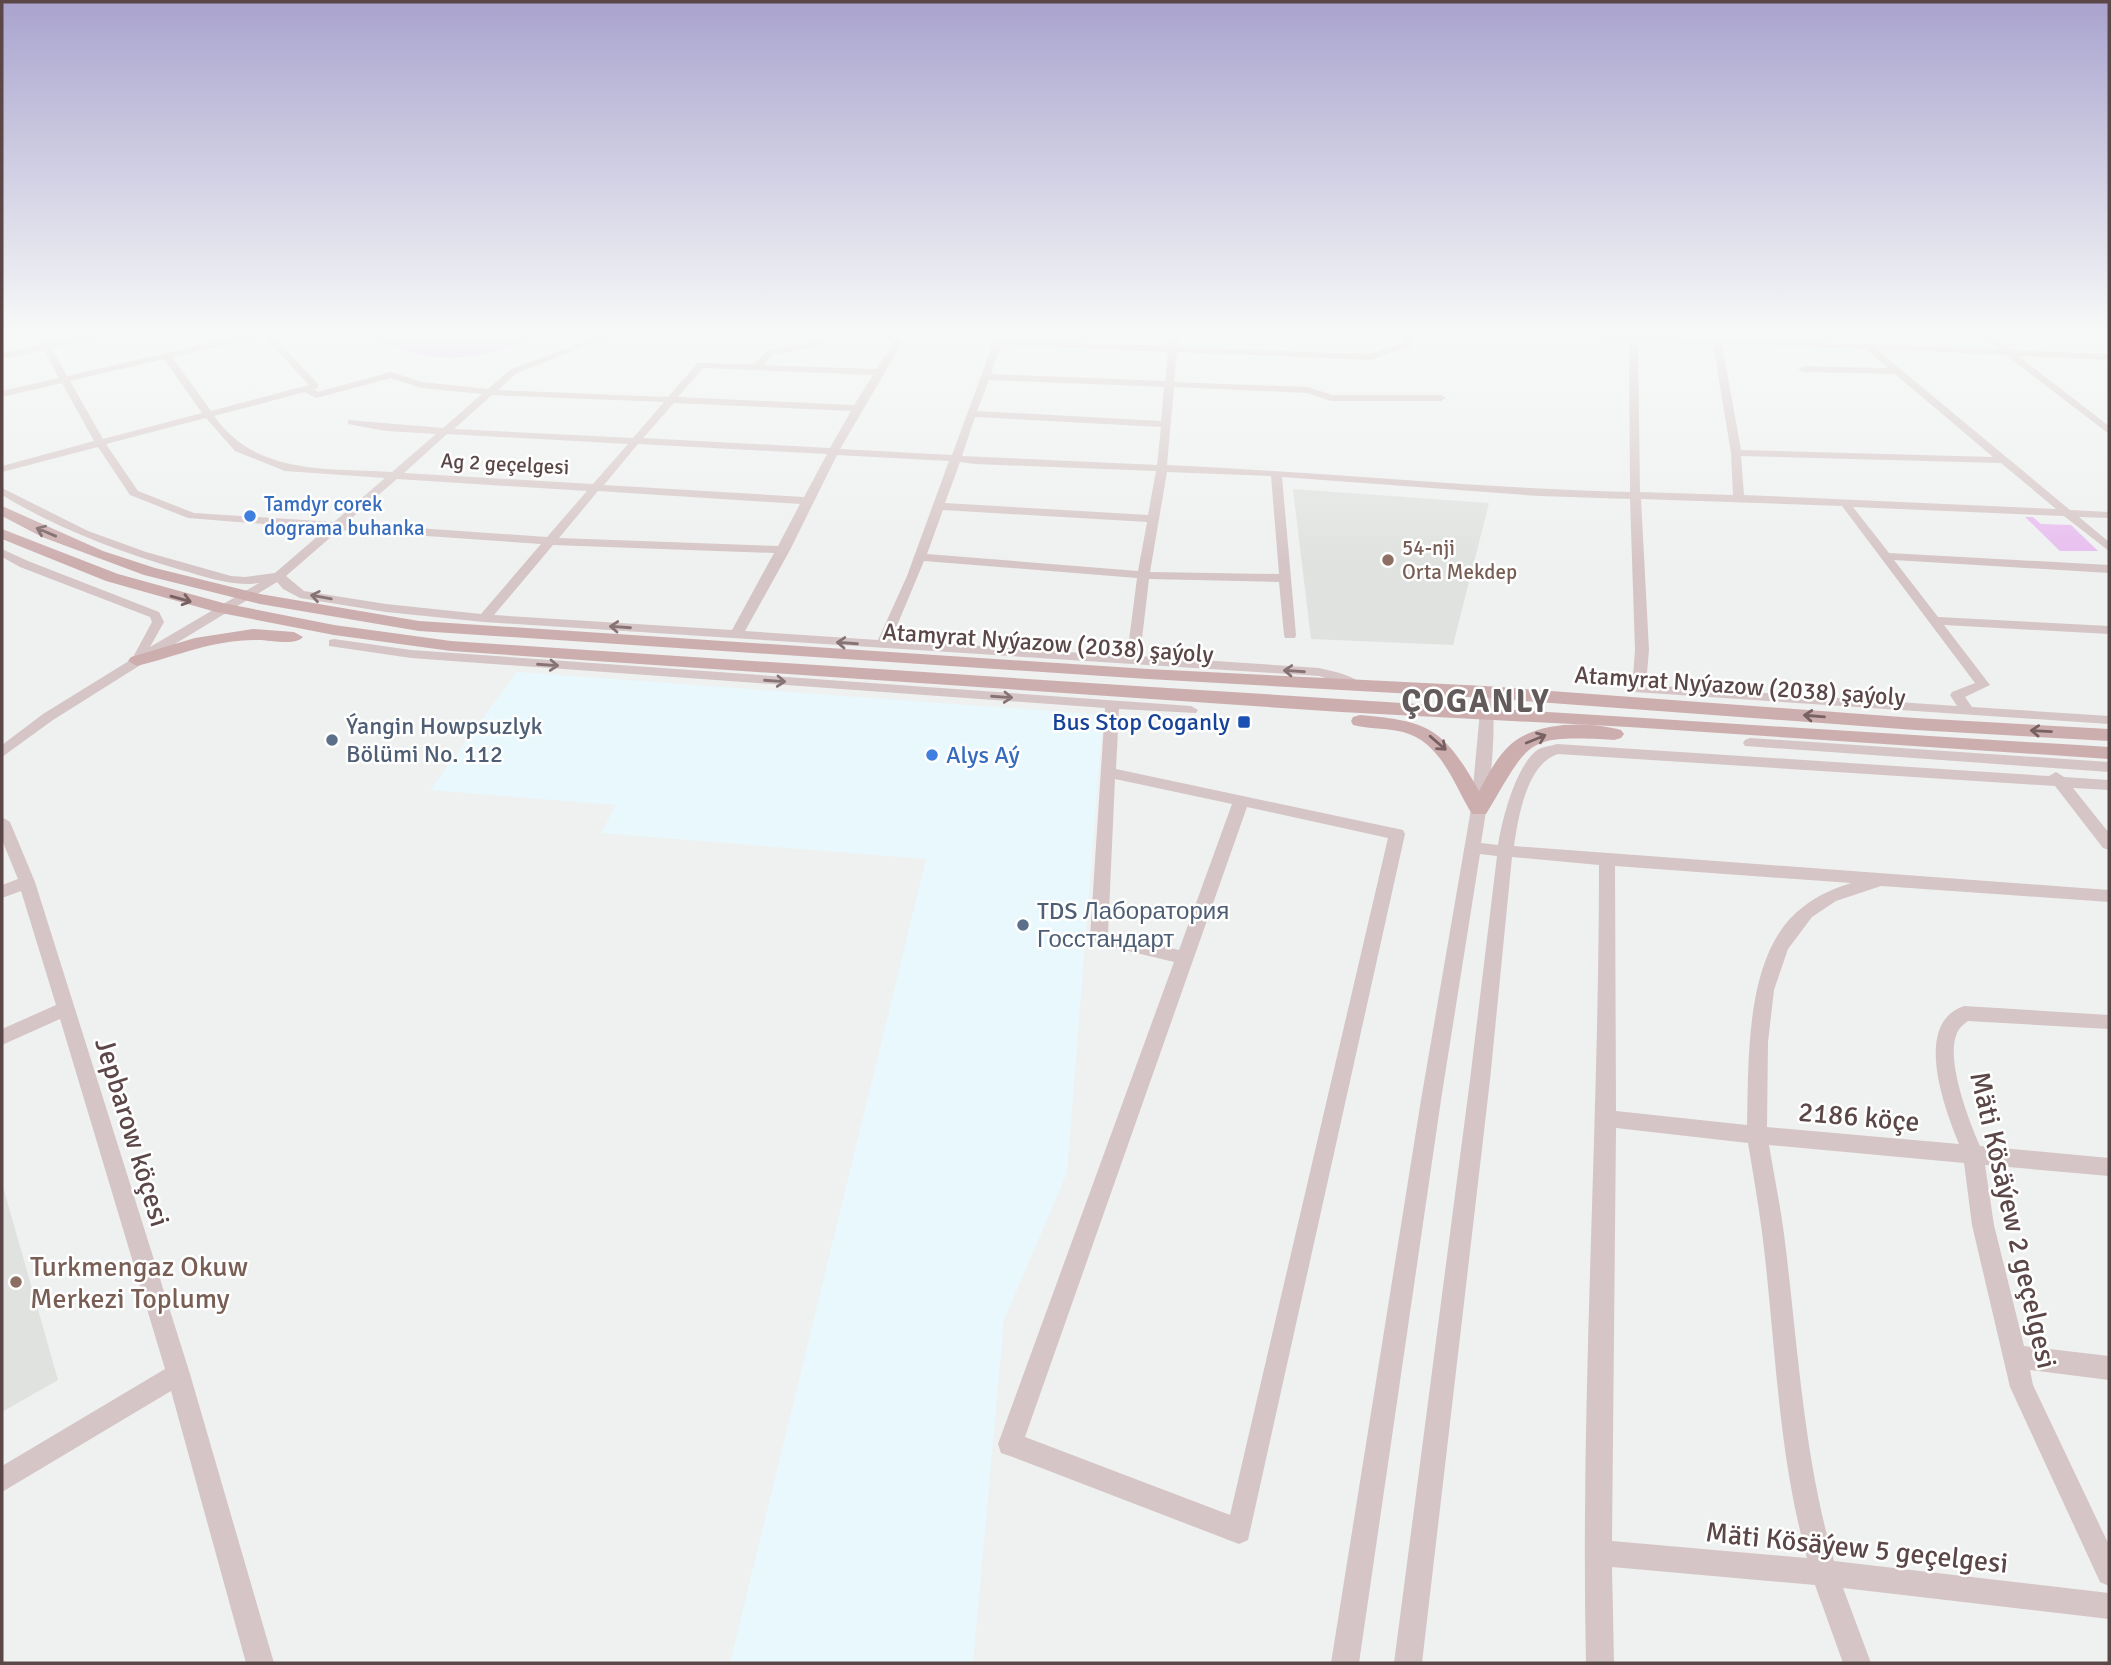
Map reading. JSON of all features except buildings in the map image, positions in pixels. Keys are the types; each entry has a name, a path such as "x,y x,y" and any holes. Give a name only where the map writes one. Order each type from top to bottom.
{"main road":[{"name":"Atamyrat Nyýazow (2038) şaýoly","path":"2,510 79,538 153,571 247,595 329,613 482,632 1359,687 1486,701 1595,719 2109,753"},
{"name":"Atamyrat Nyýazow (2038) şaýoly","path":"2,534 66,562 136,586 222,610 308,626 451,646 1341,706 1608,700 1915,724 2109,735"},
{"path":"89,588 136,586"},
{"path":"329,613 373,606"},
{"path":"308,626 334,643"},
{"path":"136,661 194,642 236,634 273,634 334,643"},
{"path":"411,654 451,646"},
{"path":"1608,700 1639,689"},
{"path":"1140,692 1191,709 1398,723 1432,737 1451,758 1479,810"},
{"path":"1301,717 1341,706"},
{"path":"1595,719 1660,737"},
{"path":"1479,810 1518,748 1531,739 1553,733 1751,743 1794,733"}],"street":[{"path":"82,408 99,441 134,493 192,516 551,541 784,550"},
{"name":"Ag 2 geçelgesi","path":"204,408 239,449 289,469 808,501"},
{"path":"2,469 232,408"},
{"path":"2,752 48,718 136,661 279,576 470,408"},
{"path":"484,618 665,408"},
{"path":"736,635 784,550 857,408 850,408"},
{"path":"882,645 920,557 974,408"},
{"path":"1133,660 1143,575 1161,468 1165,408"},
{"path":"1634,408 1635,495 1642,650 1639,689 2109,720"},
{"path":"1728,408 1736,453 1739,498"},
{"path":"1939,408 2109,548"},
{"path":"2079,408 2109,431"},
{"path":"972,414 1164,424"},
{"path":"352,422 386,428 833,453 956,457 975,461 1276,473 1539,493 1739,498 2109,515"},
{"path":"1736,453 2003,460"},
{"path":"1276,473 1290,635"},
{"path":"2,491 79,538 230,579 245,581 279,576"},
{"path":"1845,503 1983,685 1957,695 1968,711"},
{"path":"939,506 1154,519"},
{"path":"2,552 24,564 155,615 158,622 136,661"},
{"path":"1885,555 2109,569"},
{"path":"920,557 1143,575 1285,578"},
{"path":"279,576 287,586 300,594 373,606 484,618 1319,672 1342,678 1359,687"},
{"path":"1935,621 2109,630"},
{"path":"334,643 411,654 1191,709"},
{"path":"1345,1663 1430,1100 1479,810 1486,701"},
{"path":"1112,704 1099,937 1185,958"},
{"path":"1751,743 2109,767"},
{"path":"1408,1663 1480,1080 1505,852 1512,808 1541,754 1557,749 2109,785"},
{"path":"2047,763 2109,844"},
{"path":"1107,772 1397,834 1239,1531 1010,1444 1241,801"},
{"name":"Jepbarow köçesi","path":"2,821 27,882 178,1374 260,1663"},
{"path":"1473,848 2109,896"},
{"path":"1601,1663 1599,1553 1604,1118 1609,970 1607,860"},
{"path":"1857,1663 1824,1573 1807,1512 1788,1391 1773,1233 1757,1134 1759,1042 1765,990 1780,946 1806,913 1830,897 1883,878"},
{"path":"2,892 27,882"},
{"path":"2,1037 64,1009"},
{"name":"Mäti Kösäýew 2 geçelgesi","path":"2109,1022 1964,1013 1949,1027 1944,1045 1953,1105 1973,1154 1983,1225 2022,1387 2109,1573"},
{"name":"2186 köçe","path":"1604,1118 1692,1129 2109,1167"},
{"path":"2015,1357 2109,1368"},
{"path":"2,1480 178,1374"},
{"name":"Mäti Kösäýew 5 geçelgesi","path":"1599,1553 1824,1573 2109,1606"}],"shaded area":[{"name":"54-nji Orta Mekdep","path":"1293,489 1489,503 1453,645 1311,639"},
{"path":"2025,517 2033,517 2041,524 2071,525 2098,551 2060,551"},
{"path":"517,672 1103,715 1067,1173 1004,1320 973,1663 730,1663 926,859 601,833 616,805 430,790"},
{"name":"Turkmengaz Okuw Merkezi Toplumy","path":"2,1183 58,1380 2,1412"}],"place":[{"name":"Tamdyr corek dograma buhanka","path":"250,516"},
{"name":"54-nji Orta Mekdep","path":"1388,560"},
{"name":"Bus Stop Coganly","path":"1244,722"},
{"name":"Ýangin Howpsuzlyk Bölümi No. 112","path":"332,740"},
{"name":"Alys Aý","path":"932,755"},
{"name":"TDS Лаборатория Госстандарт","path":"1023,925"},
{"name":"Turkmengaz Okuw Merkezi Toplumy","path":"16,1282"}],"district":[{"name":"ÇOGANLY","path":"1476,701"}]}
